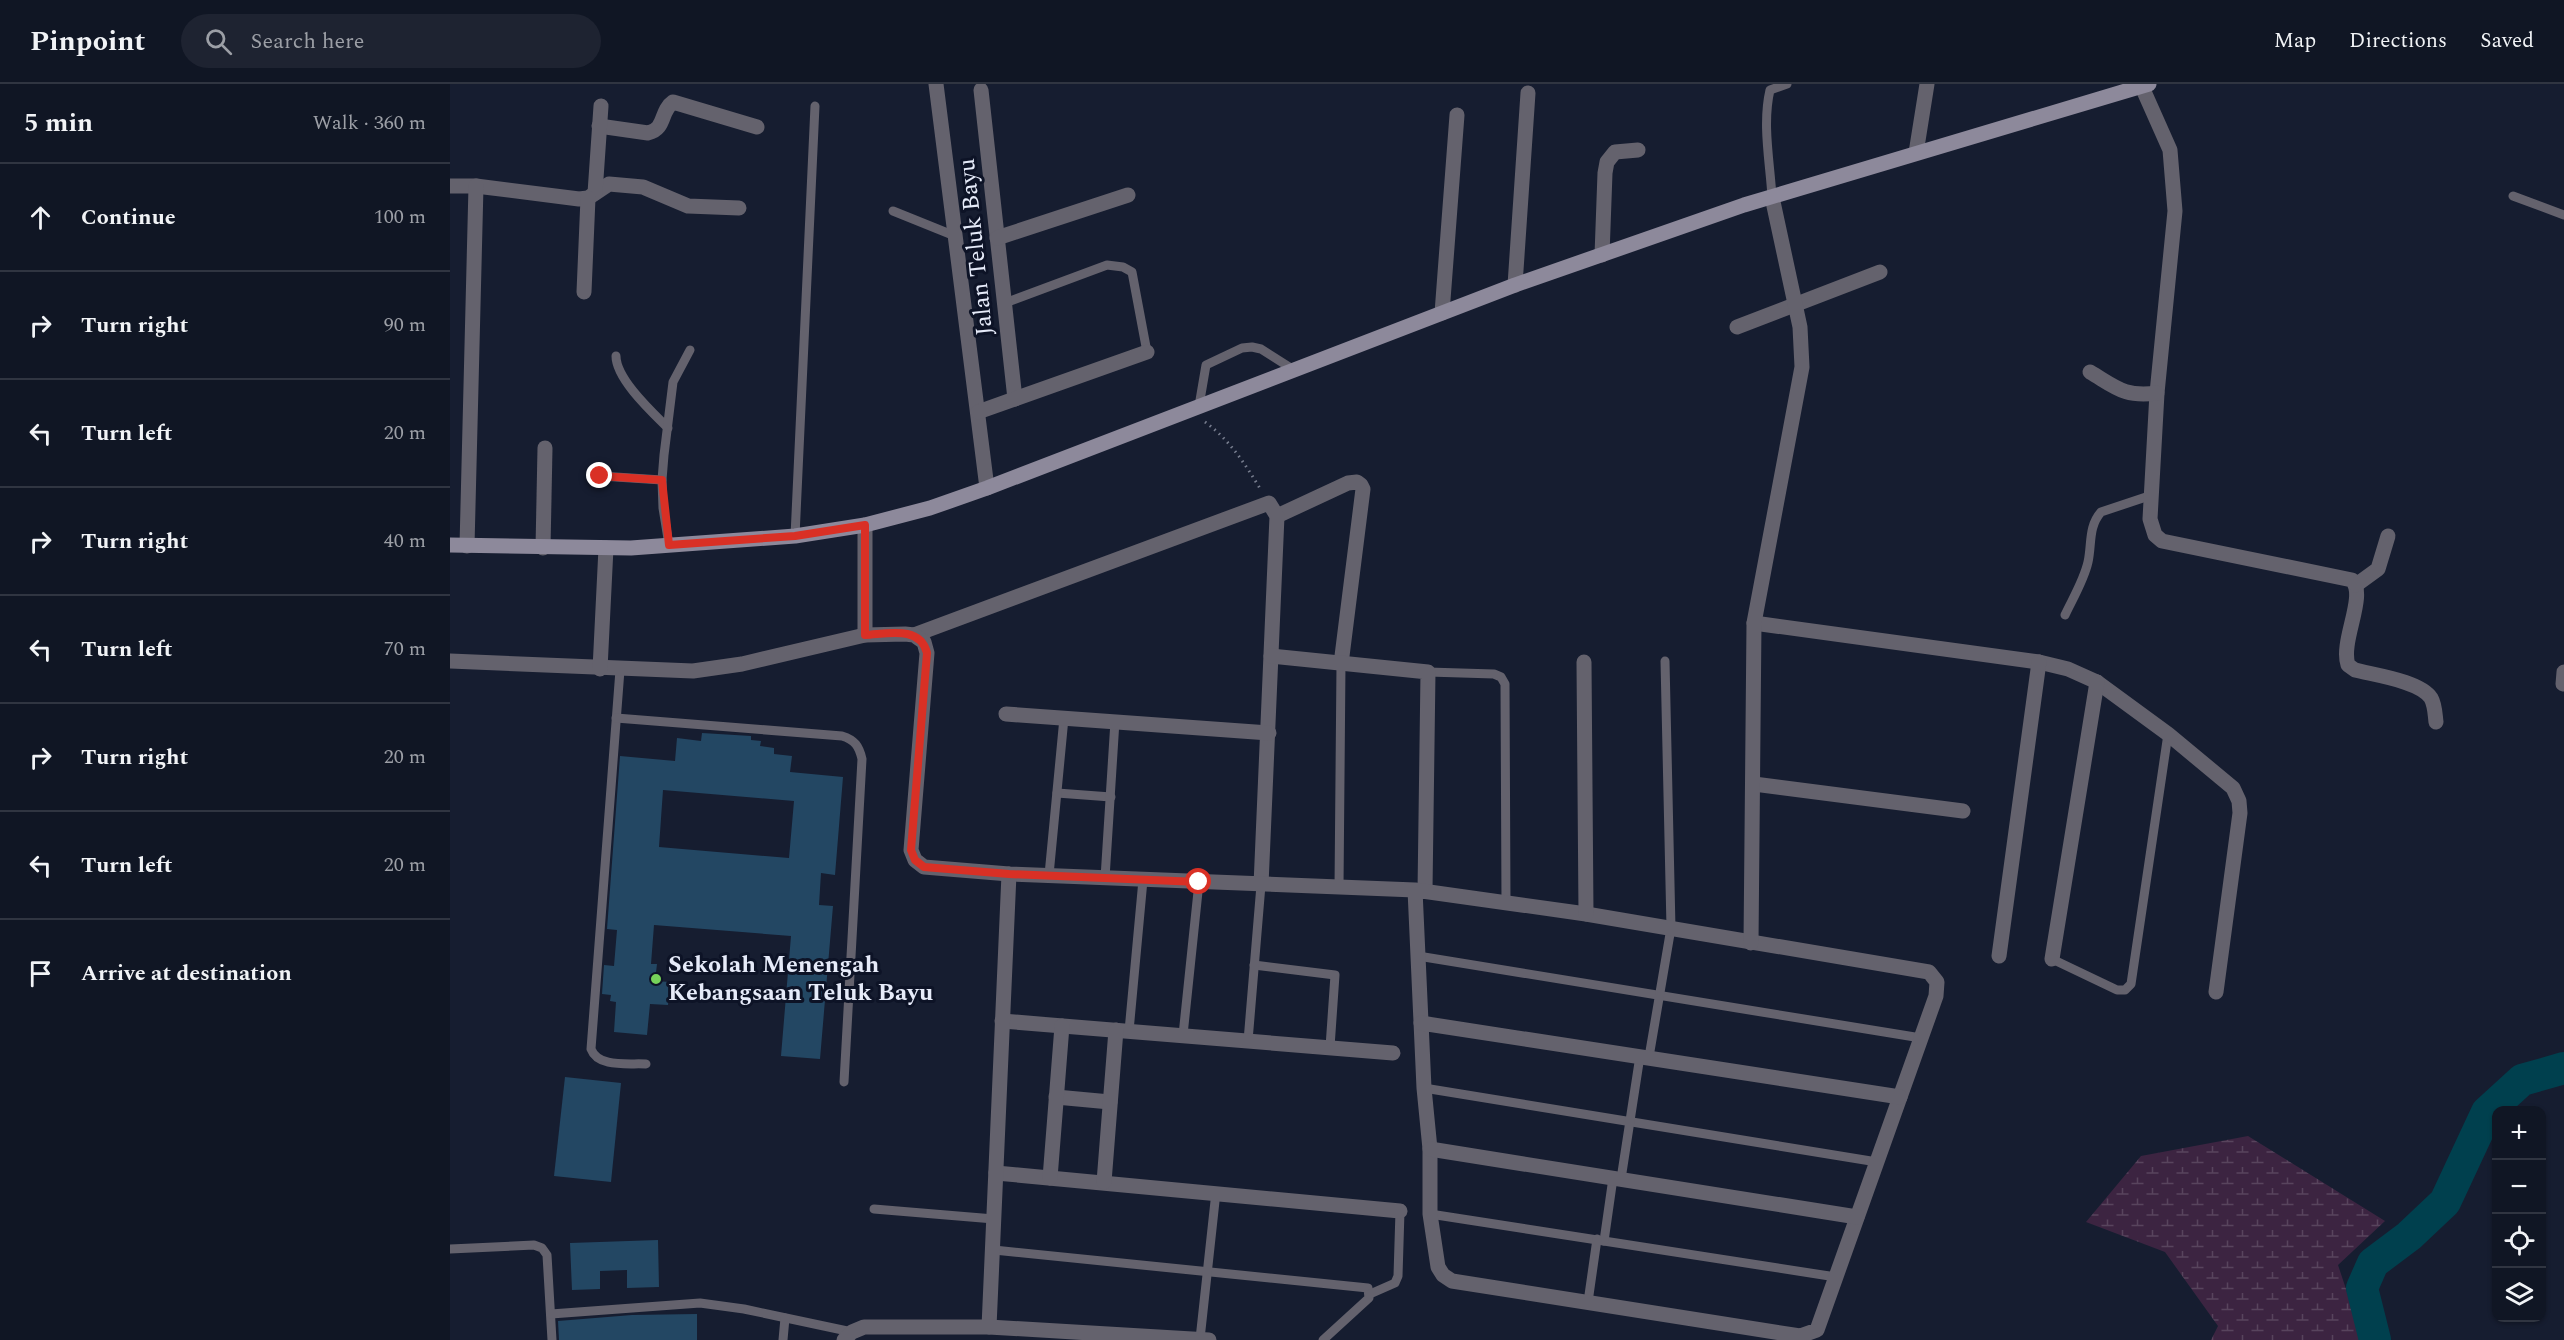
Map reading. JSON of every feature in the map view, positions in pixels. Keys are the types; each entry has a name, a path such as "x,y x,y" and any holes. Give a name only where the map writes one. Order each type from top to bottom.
{"main road":[{"path":"450,545 606,548 795,536 865,525 930,508 1515,285 1772,196 2145,86"}],"street":[{"path":"936,84 987,488"},
{"path":"1916,153 1927,84"},
{"path":"2145,86 2170,150 2175,212 2157,393 2151,528 2155,536 2162,541 2347,578 2356,585 2358,592 2345,649 2348,665 2355,670 2412,685 2422,690 2431,698 2435,708 2436,722"},
{"name":"Jalan Teluk Bayu","path":"981,90 1015,399"},
{"path":"1515,285 1528,93"},
{"path":"599,126 648,133 655,131 661,125 666,106 673,102 757,127"},
{"path":"584,292 601,106"},
{"path":"1442,313 1457,115"},
{"path":"1602,255 1607,162 1615,152 1638,150"},
{"path":"450,186 476,186 579,199 591,196 609,184 643,187 688,206 739,208"},
{"path":"467,546 476,186"},
{"path":"997,238 1128,195"},
{"path":"1751,943 1754,623 1802,367 1803,348 1772,196"},
{"path":"1737,327 1880,272"},
{"path":"978,412 1147,352"},
{"path":"2090,372 2117,389 2134,395 2157,393"},
{"path":"543,548 545,448"},
{"path":"1277,516 1348,483 1357,482 1363,489 1341,663"},
{"path":"450,661 620,670 693,671 717,669 865,635 915,635 1269,503 1277,516 1261,885"},
{"path":"865,525 865,635"},
{"path":"2356,585 2378,569 2388,536"},
{"path":"600,669 606,548"},
{"path":"1754,623 2068,669 2097,682 2168,734 2233,788 2239,801 2240,813 2216,992"},
{"path":"915,635 924,642 927,653 911,850 915,860 924,867 1009,874 1420,891 1586,914 1929,972 1937,982 1936,996 1817,1330 1800,1335 1452,1281 1438,1267 1431,1214 1430,1149 1424,1088 1418,956 1420,891 1428,672 1271,656"},
{"path":"1584,662 1586,914"},
{"path":"1999,956 2039,663"},
{"path":"2052,959 2097,682"},
{"path":"1006,714 1269,733"},
{"path":"1754,784 1963,811"},
{"path":"989,1327 1009,874"},
{"path":"1002,1021 1393,1053"},
{"path":"1421,1023 1900,1097"},
{"path":"1050,1178 1062,1026"},
{"path":"1104,1182 1110,1102 1122,1031"},
{"path":"1056,1097 1110,1102"},
{"path":"1430,1149 1857,1217"},
{"path":"996,1173 1400,1211"},
{"path":"848,1336 864,1327 989,1327 1094,1337 1209,1340"}],"lane":[{"path":"1772,196 1768,100 1770,90 1787,84"},
{"path":"795,536 815,106"},
{"path":"2513,196 2564,215"},
{"path":"894,211 955,236"},
{"path":"1005,303 1107,265 1123,267 1132,272 1147,352"},
{"path":"1194,408 1206,365 1242,348 1261,349 1294,370"},
{"path":"669,545 662,480 673,382 690,350"},
{"path":"616,356 616,363 630,385 644,404 668,428"},
{"path":"600,476 662,480"},
{"path":"2065,615 2088,562 2095,518 2101,512 2152,495"},
{"path":"1588,1302 1660,995 1671,928 1665,661"},
{"path":"1339,888 1341,663"},
{"path":"620,670 591,1049 600,1061 646,1064"},
{"path":"1428,672 1494,674 1501,677 1505,684 1506,903"},
{"path":"616,718 842,736 852,739 860,747 862,759 844,1082"},
{"path":"1049,875 1064,718"},
{"path":"1106,878 1115,721"},
{"path":"2052,959 2118,990 2125,990 2131,984 2168,734"},
{"path":"1057,793 1111,797"},
{"path":"1122,1031 1143,880"},
{"path":"1183,1035 1199,882"},
{"path":"1248,1041 1261,885"},
{"path":"1418,956 1921,1038"},
{"path":"1254,965 1328,972 1335,975 1330,1047"},
{"path":"1424,1088 1877,1162"},
{"path":"1200,1340 1216,1192"},
{"path":"874,1209 994,1219"},
{"path":"1323,1340 1369,1298 1370,1294 1395,1283 1398,1276 1400,1211"},
{"path":"1431,1214 1836,1276"},
{"path":"450,1249 534,1245 542,1248 547,1255 552,1340"},
{"path":"994,1250 1361,1285 1368,1288 1370,1294"},
{"path":"551,1314 700,1303 785,1318 848,1336"},
{"path":"783,1340 785,1318"}],"path":[{"path":"1194,408 1228,441 1251,474"}],"green space":[{"path":"2248,1136 2385,1221 2338,1265 2363,1340 2211,1340 2218,1326 2165,1252 2086,1222 2141,1156"}],"building":[{"path":"702,733 751,736 751,740 761,741 760,746 774,748 774,754 792,756 790,772 843,777 835,875 821,873 819,905 833,906 820,1059 781,1056 791,936 654,925 651,964 657,964 655,981 670,982 668,1005 650,1004 647,1035 614,1032 616,1002 610,1001 611,995 602,994 604,965 614,966 617,930 607,929 620,756 675,761 677,738 701,741","holes":["663,790 794,801 789,858 659,847"]},
{"path":"565,1077 621,1083 611,1182 554,1176"},
{"path":"658,1240 659,1287 627,1288 627,1270 600,1271 600,1289 572,1290 570,1243"},
{"path":"697,1314 697,1340 559,1340 558,1321 632,1315"}],"waterway":[{"path":"2375,1340 2362,1288 2373,1263 2409,1236 2445,1202 2487,1112 2522,1080 2564,1068"}],"place":[{"name":"Sekolah Menengah Kebangsaan Teluk Bayu","path":"656,979"}],"route":[{"path":"600,476 662,480 663,508 669,545 795,536 865,525 865,635 915,635 924,642 927,653 911,850 915,860 924,867 1009,874 1199,882"}]}
